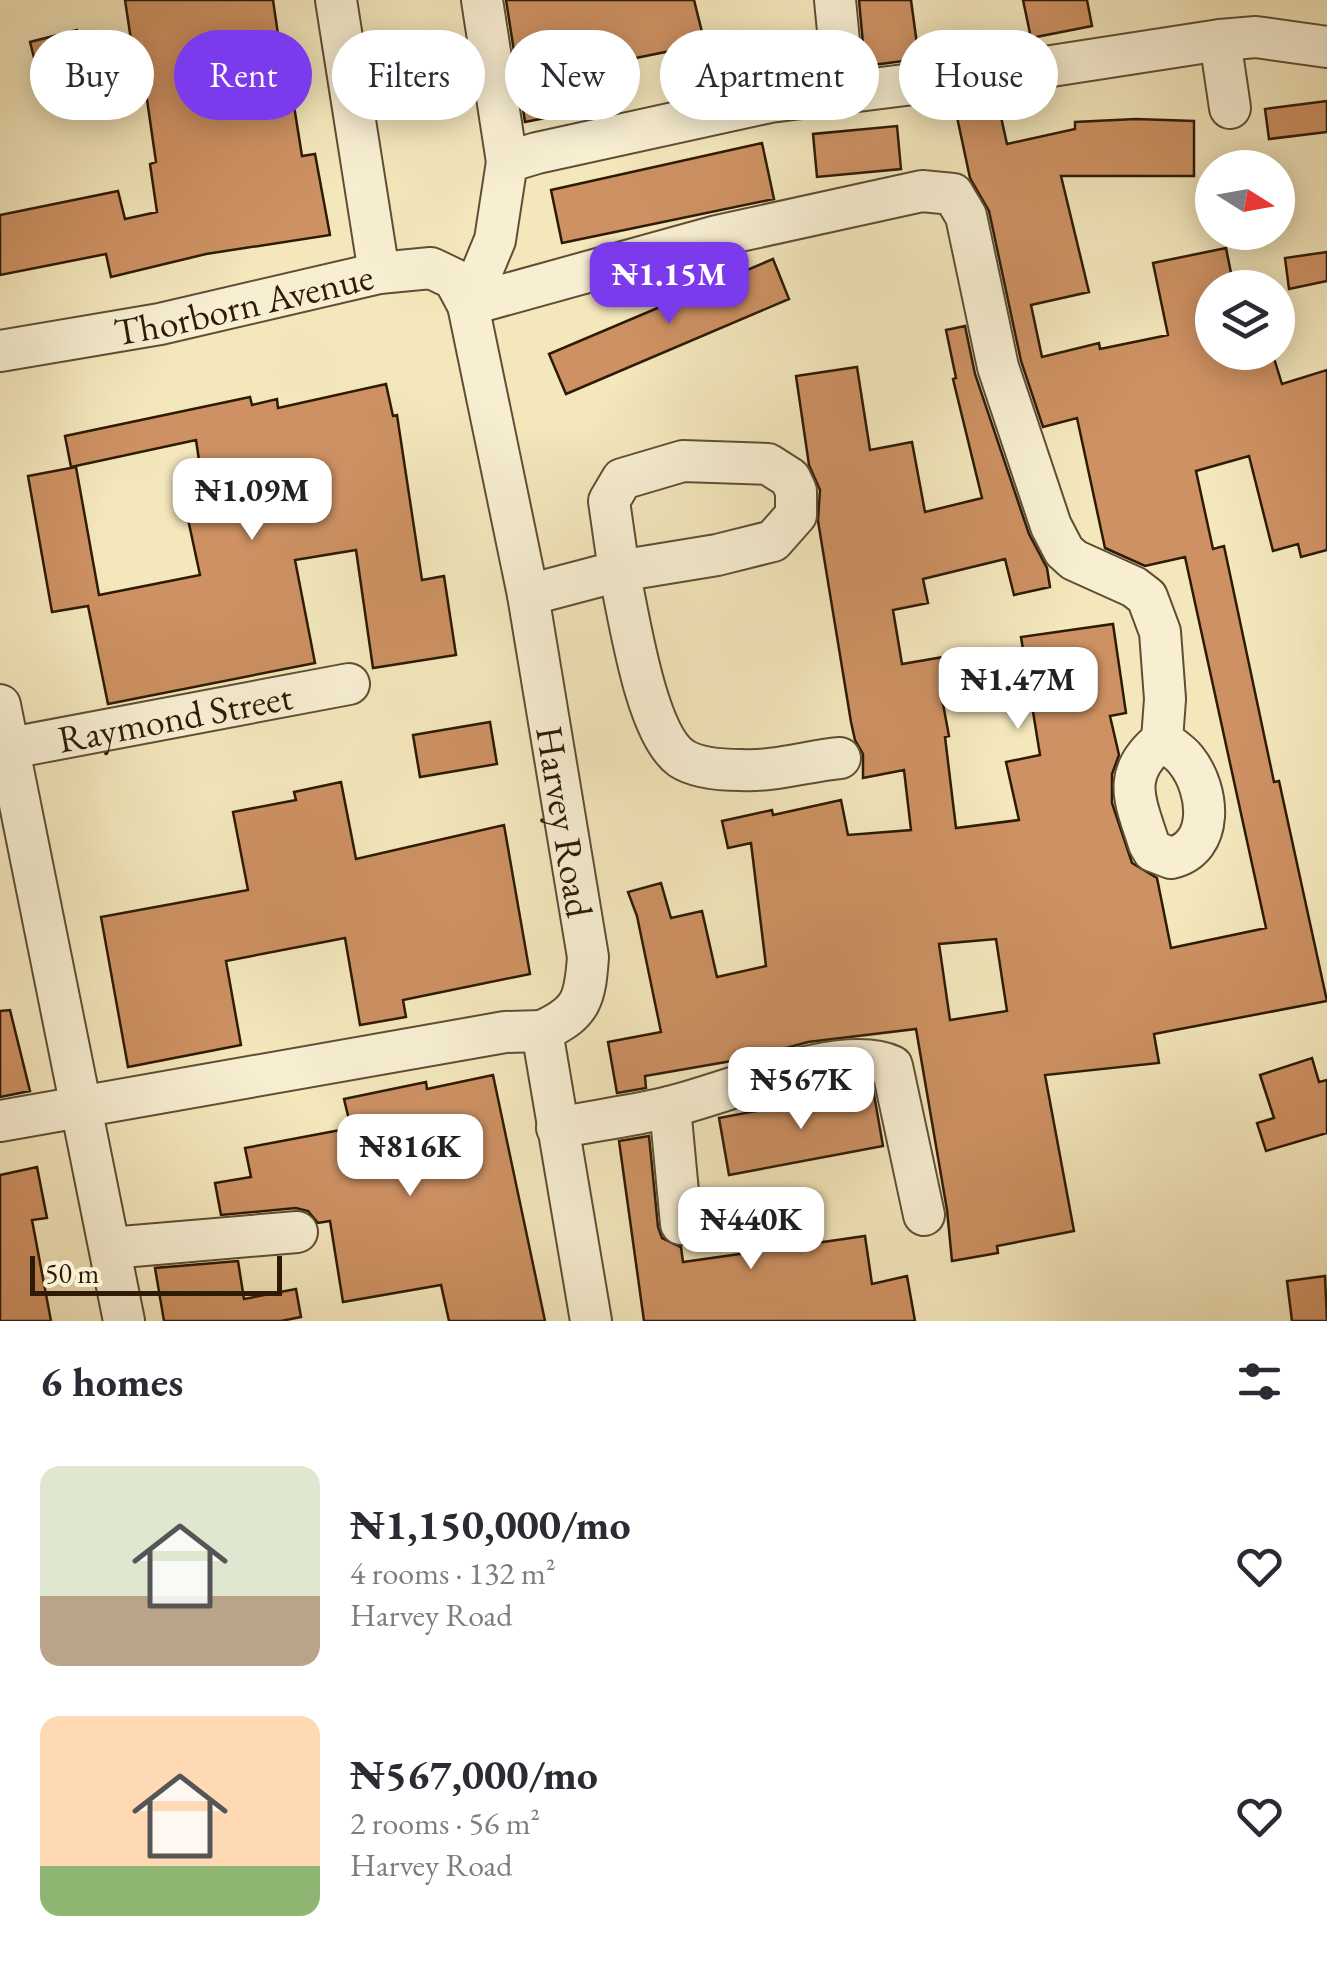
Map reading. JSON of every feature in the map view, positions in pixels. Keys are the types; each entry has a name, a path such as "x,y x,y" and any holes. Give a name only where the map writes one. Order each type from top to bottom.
{"street":[{"path":"336,0 379,272"},
{"path":"468,305 496,240 507,162 482,0"},
{"path":"834,0 837,30"},
{"path":"879,88 1220,40 1256,37 1327,47"},
{"path":"1220,40 1230,108"},
{"path":"507,162 691,120"},
{"path":"468,305 717,236 922,191 953,194 966,216 998,367 1050,526 1074,560 1134,587 1146,598 1160,632 1165,699 1162,740"},
{"name":"Thorborn Avenue","path":"0,351 160,324 379,272 431,268 454,279 468,305"},
{"name":"Harvey Road","path":"468,305 528,595 588,957 581,1003 566,1020 542,1030"},
{"path":"528,595 619,571 649,704 670,747 683,760 745,771 840,758"},
{"name":"Raymond Street","path":"4,749 349,684"},
{"path":"0,705 4,749 124,1321"},
{"path":"0,1121 505,1032 542,1030 592,1321"},
{"path":"558,1128 670,1107 742,1082 878,1059 892,1066 924,1215"},
{"path":"670,1107 681,1224"},
{"path":"110,1248 297,1232"}],"building":[{"path":"125,0 273,0 277,30 174,30 174,120 296,120 302,156 315,154 330,235 206,254 111,277 106,254 0,275 0,215 118,191 125,219 157,212 150,164 156,162 150,120 154,120 154,30 130,30"},
{"path":"506,0 694,0 702,30 660,30 660,53 640,57 640,30 511,30"},
{"path":"859,0 911,0 915,30 899,30 899,62 879,64 879,30 862,30"},
{"path":"1023,0 1087,0 1092,26 1058,33 1029,30"},
{"path":"1327,101 1327,132 1269,139 1265,109"},
{"path":"958,120 1002,120 1007,144 1075,129 1075,122 1194,121 1194,176 1061,176 1089,292 1031,305 1042,357 1099,343 1100,349 1168,335 1153,263 1226,250 1230,270 1195,270 1195,370 1278,370 1282,384 1327,370 1327,550 1301,557 1298,544 1273,551 1249,456 1196,471 1213,549 1224,546 1274,782 1279,781 1327,1001 1154,1034 1159,1063 1045,1075 1074,1231 997,1246 998,1253 952,1261 916,1029 808,1042 749,1058 645,1076 646,1088 617,1093 608,1042 661,1032 637,916 628,892 661,883 671,918 702,911 717,977 766,966 751,843 728,848 722,821 841,800 848,835 911,830 904,770 863,778 863,754 851,722 818,521 820,490 809,465 796,376 857,367 870,450 912,442 925,512 982,498 953,379 956,378 946,330 965,326 975,374 1029,534 1047,568 1050,587 1014,595 1005,559 923,579 928,603 893,610 902,664 955,655 961,689 941,693 949,736 945,737 956,828 1019,820 1006,762 1040,755 1021,637 1113,624 1126,713 1110,716 1119,755 1112,774 1112,803 1132,863 1157,878 1171,948 1266,928 1185,557 1145,566 1105,548 1077,418 1043,427 1021,361 989,211 970,178","holes":["996,939 1007,1011 950,1020 939,944"]},
{"path":"897,126 901,169 817,177 813,134"},
{"path":"762,143 774,199 562,243 551,190"},
{"path":"1327,252 1327,281 1295,288 1295,270 1287,270 1285,258"},
{"path":"773,259 789,299 566,394 549,354"},
{"path":"386,384 393,416 397,415 422,580 444,576 456,655 373,668 356,550 295,560 315,663 108,704 88,606 52,612 28,476 76,467 99,595 200,575 185,505 205,501 196,440 71,467 65,436 250,397 252,405 277,399 278,408"},
{"path":"490,722 497,764 420,777 413,735"},
{"path":"341,782 356,859 504,825 530,974 403,1000 406,1017 360,1025 345,938 226,961 241,1045 128,1067 101,917 248,890 233,812 296,800 294,792"},
{"path":"10,1010 30,1091 0,1097 0,1011"},
{"path":"1312,1058 1319,1082 1327,1080 1327,1133 1266,1151 1257,1123 1274,1118 1260,1075"},
{"path":"493,1075 545,1321 449,1321 441,1285 343,1302 330,1221 318,1223 308,1211 296,1208 221,1215 215,1183 251,1177 245,1148 351,1128 344,1099 426,1082 427,1089"},
{"path":"873,1089 883,1146 729,1175 719,1118"},
{"path":"649,1136 658,1227 662,1238 681,1247 683,1262 865,1236 872,1284 907,1276 915,1321 644,1321 619,1141"},
{"path":"37,1167 47,1218 32,1220 51,1321 0,1321 0,1175"},
{"path":"238,1261 244,1299 296,1289 301,1317 281,1321 164,1321 155,1268"},
{"path":"1325,1276 1327,1321 1292,1321 1287,1281"}]}
